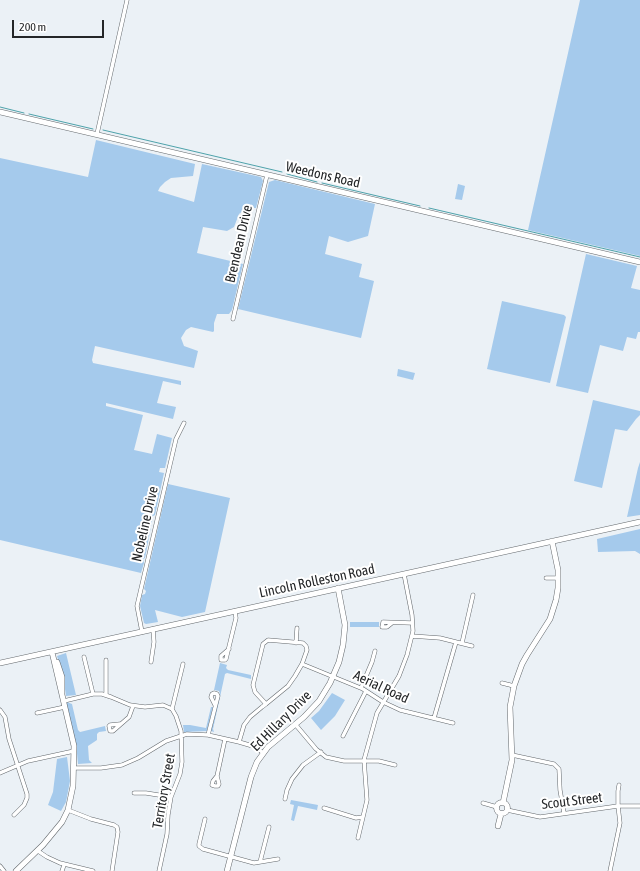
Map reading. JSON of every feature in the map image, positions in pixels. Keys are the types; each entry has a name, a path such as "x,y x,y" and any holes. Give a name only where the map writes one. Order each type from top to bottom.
{"street":[{"path":"97,134 127,0"},
{"name":"Weedons Road","path":"0,112 640,262"},
{"name":"Brendean Drive","path":"233,319 267,174"},
{"name":"Nobeline Drive","path":"142,632 137,606 176,440 184,423"},
{"name":"Lincoln Rolleston Road","path":"0,663 640,522"},
{"path":"503,803 512,760 510,707 514,686 527,655 550,619 556,600 558,578 557,562 552,541"},
{"path":"358,838 367,800 364,760 377,713 399,676 412,636 412,615 404,574"},
{"path":"546,578 558,578"},
{"name":"Ed Hillary Drive","path":"227,871 250,777 257,762 263,753 274,742 319,701 333,677 339,662 343,646 345,625 338,588"},
{"path":"462,643 473,595"},
{"path":"229,649 236,618 235,611"},
{"path":"392,623 412,623"},
{"path":"296,643 297,628"},
{"path":"151,662 154,642 153,629"},
{"path":"412,636 440,638 472,646"},
{"path":"239,742 244,725 250,718 288,686 302,664 307,650 304,644 268,640 263,644 253,685 255,692 266,704"},
{"path":"434,718 456,642"},
{"path":"16,871 38,851 58,828 68,810 74,786 74,751 53,651"},
{"path":"361,688 375,651"},
{"path":"84,657 93,694"},
{"path":"106,660 106,695"},
{"path":"64,701 93,694 106,695 133,706 145,707 163,705 172,709 184,664"},
{"name":"Aerial Road","path":"302,664 361,688 383,702 400,710 453,723"},
{"path":"502,683 514,686"},
{"path":"343,736 366,691"},
{"path":"208,735 215,705"},
{"path":"120,724 129,717 133,706"},
{"path":"37,714 65,707"},
{"name":"Territory Street","path":"159,871 167,834 171,797 181,768 181,735 178,720 172,709"},
{"path":"0,710 5,717 9,739 28,798 24,805 14,815"},
{"path":"295,724 326,756 344,761 379,761 394,765"},
{"path":"74,768 101,768 122,765 138,758 166,740 181,735 208,735 256,747 263,753"},
{"path":"217,776 225,739"},
{"path":"0,773 17,765 74,751"},
{"path":"285,799 292,779 303,766 321,752"},
{"path":"512,755 554,764 559,769 560,790 564,813"},
{"path":"610,871 620,823 618,806 619,785"},
{"path":"134,794 146,793 171,797"},
{"path":"484,803 497,807"},
{"path":"497,807 500,803 503,803"},
{"path":"498,826 501,814 504,814 507,810 507,806 503,803"},
{"name":"Scout Street","path":"507,810 540,817 618,806 640,806"},
{"path":"497,807 498,812 501,814"},
{"path":"324,808 356,818 363,817"},
{"path":"68,810 114,825 118,828 112,871"},
{"path":"205,818 199,844 201,848 250,862 278,859"},
{"path":"260,862 269,827"},
{"path":"38,851 52,860 64,865 93,871"},
{"path":"62,871 64,865"},
{"path":"0,866 4,871"}],"shaded area":[{"path":"580,0 640,0 640,256 528,230"},
{"path":"96,140 195,164 193,176 171,178 160,187 158,191 194,202 202,164 261,177 263,181 256,208 253,206 249,207 239,214 234,227 227,231 203,227 197,253 243,264 232,310 229,314 217,314 213,332 191,327 186,330 181,338 184,346 198,351 194,368 95,346 92,360 93,363 181,381 181,385 163,381 157,403 176,407 173,419 106,403 106,406 143,415 134,450 152,454 157,434 172,438 165,468 160,468 159,472 164,473 141,573 0,540 0,158 88,177"},
{"path":"275,180 375,204 368,236 348,242 329,236 325,254 362,264 359,277 374,281 361,338 238,309 269,182"},
{"path":"458,184 465,186 462,200 455,199"},
{"path":"586,254 637,266 631,288 640,290 640,332 638,332 636,339 627,337 623,351 600,345 588,393 556,386"},
{"path":"502,301 564,315 566,317 550,383 487,369"},
{"path":"398,369 415,373 413,380 397,376"},
{"path":"593,400 640,411 640,415 627,431 615,429 602,488 574,481"},
{"path":"640,462 640,515 627,517 638,468"},
{"path":"168,484 230,498 205,612 182,617 155,610 158,622 146,624 144,623 140,606 142,595 145,594 146,591 144,589"},
{"path":"640,529 640,554 635,551 598,552 597,539"},
{"path":"350,622 379,622 379,627 350,627"},
{"path":"66,653 76,695 66,696 63,675 57,656"},
{"path":"220,663 227,665 226,668 228,670 251,675 251,679 227,673 225,674 213,729 214,732 211,731 220,694 219,691 214,690"},
{"path":"332,693 345,700 335,716 321,730 311,718 319,711"},
{"path":"64,701 72,704 78,730 80,732 105,726 106,731 99,732 97,734 97,740 88,746 89,760 92,763 78,764 76,743"},
{"path":"211,707 213,707 207,731 184,732 183,725 206,728"},
{"path":"67,757 70,781 66,802 61,811 48,805 53,792 57,759"},
{"path":"291,800 318,805 317,810 298,806 294,821 291,820 294,805 290,804"}],"waterway":[{"path":"0,107 24,113"},
{"path":"29,114 93,129"},
{"path":"103,130 282,172"},
{"path":"287,174 317,182"},
{"path":"322,183 420,206"},
{"path":"429,208 640,257"}]}
